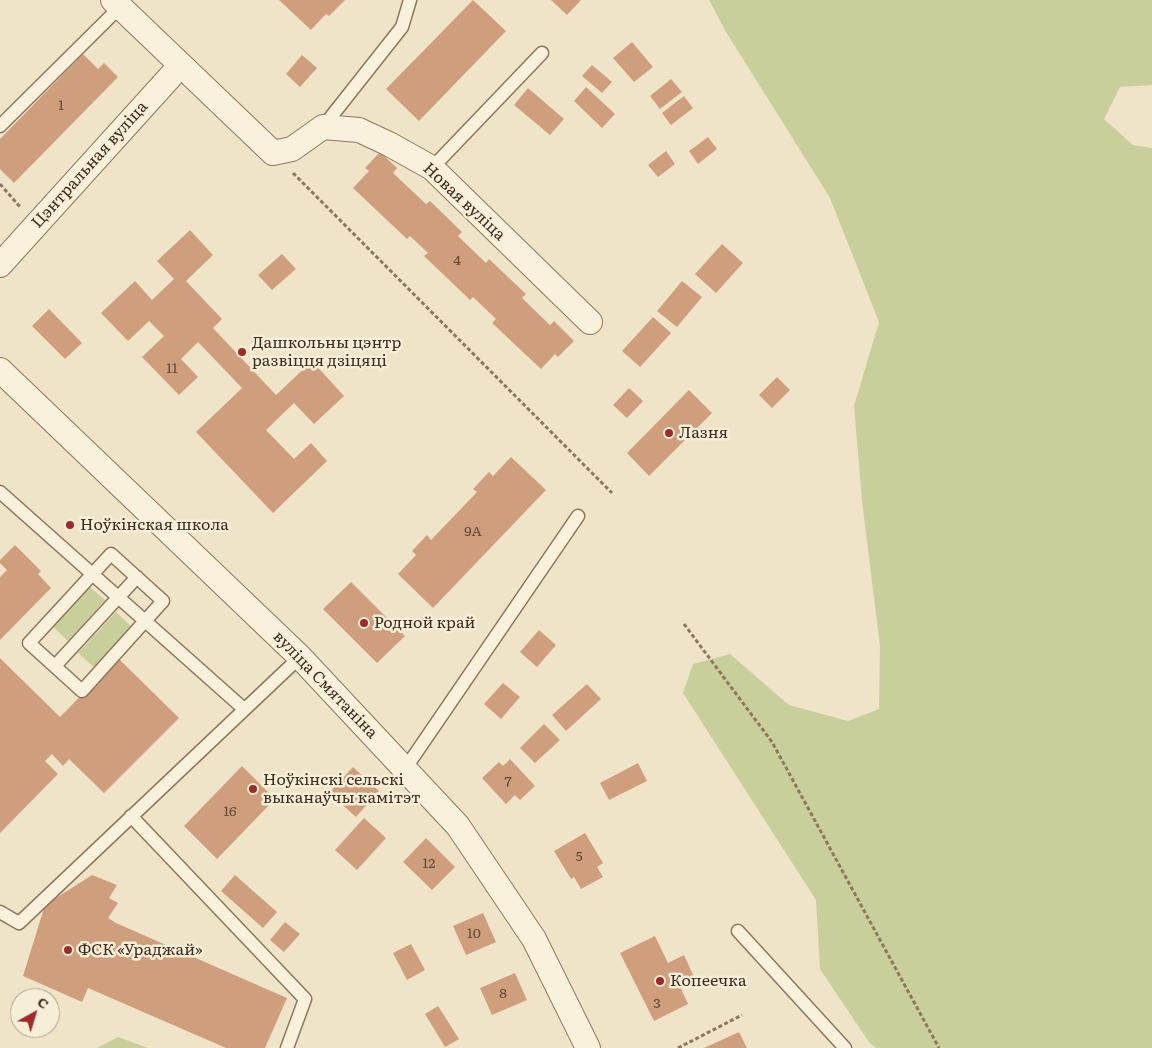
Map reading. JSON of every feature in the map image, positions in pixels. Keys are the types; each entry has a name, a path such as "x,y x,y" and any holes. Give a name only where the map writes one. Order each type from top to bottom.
{"street":[{"path":"116,4 273,153 292,149 323,127"},
{"name":"Цэнтральная вуліца","path":"0,265 180,66"},
{"name":"Новая вуліца","path":"323,127 359,130 432,168 590,322"},
{"name":"вуліца Смятаніна","path":"0,370 300,656 458,826 534,939 588,1048"}],"lane":[{"path":"323,127 402,26 410,0"},
{"path":"0,126 116,4"},
{"path":"432,168 542,53"},
{"path":"0,492 244,709"},
{"path":"406,769 578,516"},
{"path":"110,554 137,577 163,602 82,690 29,642 110,554"},
{"path":"55,666 137,577"},
{"path":"0,912 19,923 300,656"},
{"path":"131,816 305,999 287,1048"},
{"path":"738,931 844,1048"}],"path":[{"path":"273,153 612,493"},
{"path":"0,184 37,224"},
{"path":"684,624 772,742 939,1048"},
{"path":"678,1048 742,1015"}],"green space":[{"path":"709,0 1152,0 1152,85 1120,87 1104,119 1133,145 1152,148 1152,1048 876,1048 869,1042 820,969 816,900 683,693 693,664 730,654 789,705 848,721 879,709 880,646 862,501 854,406 879,322 830,198 726,32"},
{"path":"90,587 105,600 68,641 53,627"},
{"path":"116,612 131,626 94,667 78,653"},
{"path":"118,1037 148,1048 97,1048"}],"building":[{"path":"279,0 345,0 329,16 326,14 311,30"},
{"path":"473,0 506,31 419,121 386,89"},
{"path":"551,0 581,0 567,15"},
{"path":"632,42 653,67 634,82 613,58"},
{"path":"83,54 98,69 104,63 118,77 14,183 0,169 0,139"},
{"path":"302,55 317,68 300,87 286,74"},
{"path":"592,65 612,82 602,93 582,76"},
{"path":"671,79 682,92 660,109 650,96"},
{"path":"586,87 615,114 602,128 574,101"},
{"path":"528,88 564,119 550,135 514,105"},
{"path":"684,96 693,108 671,125 662,113"},
{"path":"708,137 717,149 698,164 689,151"},
{"path":"666,151 675,164 658,177 648,165"},
{"path":"380,152 397,168 393,173 426,204 430,201 462,232 458,236 486,263 489,259 526,294 522,298 550,325 554,321 574,341 558,357 555,354 541,369 492,323 496,319 473,297 470,300 424,256 428,253 410,236 407,239 353,188 369,171 365,168"},
{"path":"190,230 213,255 186,281 222,319 213,328 276,395 312,361 344,396 314,424 294,403 266,430 294,459 311,443 327,461 273,513 196,432 242,388 198,342 181,359 198,377 179,395 142,357 164,336 149,321 128,341 101,313 135,281 152,300 174,279 157,261"},
{"path":"722,244 743,263 716,293 695,274"},
{"path":"282,254 296,269 272,290 258,275"},
{"path":"682,281 702,297 677,327 657,311"},
{"path":"49,309 82,343 65,359 32,326"},
{"path":"653,317 671,333 640,367 622,351"},
{"path":"777,377 790,390 772,408 759,395"},
{"path":"629,388 643,401 627,418 613,405"},
{"name":"Лазня","path":"689,390 712,413 649,476 627,453"},
{"path":"511,457 546,490 433,608 398,574 416,555 412,551 427,535 431,540 477,492 473,489 489,472 493,476"},
{"path":"15,545 41,571 38,574 51,588 0,640 0,577 7,570 0,563 0,560"},
{"name":"Родной край","path":"351,582 405,636 377,663 323,609"},
{"path":"539,630 556,645 537,667 520,652"},
{"path":"0,658 60,717 118,658 179,718 104,793 69,759 63,766 52,754 45,761 58,774 0,833"},
{"path":"503,683 520,697 501,719 484,704"},
{"path":"587,684 601,699 566,731 552,715"},
{"path":"544,724 560,740 535,763 520,748"},
{"path":"510,759 535,786 520,800 515,795 506,804 482,778 499,762 503,766"},
{"path":"638,763 647,781 609,800 600,783"},
{"path":"242,766 275,799 217,859 184,826"},
{"path":"353,767 379,791 356,817 329,793"},
{"path":"364,818 386,838 357,870 335,850"},
{"path":"585,833 603,863 597,867 603,877 581,889 574,877 571,879 554,851"},
{"path":"426,838 455,867 432,890 403,862"},
{"path":"92,875 117,885 109,898 118,903 108,918 287,998 265,1048 226,1048 88,988 82,1002 60,992 60,988 50,988 23,976 45,905"},
{"path":"235,875 277,912 263,928 221,891"},
{"path":"483,913 496,942 466,955 453,926"},
{"path":"285,922 300,934 284,952 270,940"},
{"name":"Копеечка","path":"655,936 668,963 684,955 694,977 679,984 688,1004 654,1021 620,953"},
{"path":"411,944 425,970 407,980 393,953"},
{"path":"515,973 527,1000 492,1015 480,988"},
{"path":"438,1006 459,1039 445,1047 425,1014"},
{"path":"739,1032 747,1048 704,1048"}],"place":[{"name":"Дашкольны цэнтр развіцця дзіцяці","path":"242,352"},
{"name":"Лазня","path":"669,433"},
{"name":"Ноўкінская школа","path":"70,525"},
{"name":"Родной край","path":"364,623"},
{"name":"Ноўкінскі сельскі выканаўчы камітэт","path":"253,789"},
{"name":"ФСК «Ураджай»","path":"68,950"},
{"name":"Копеечка","path":"660,981"}]}
